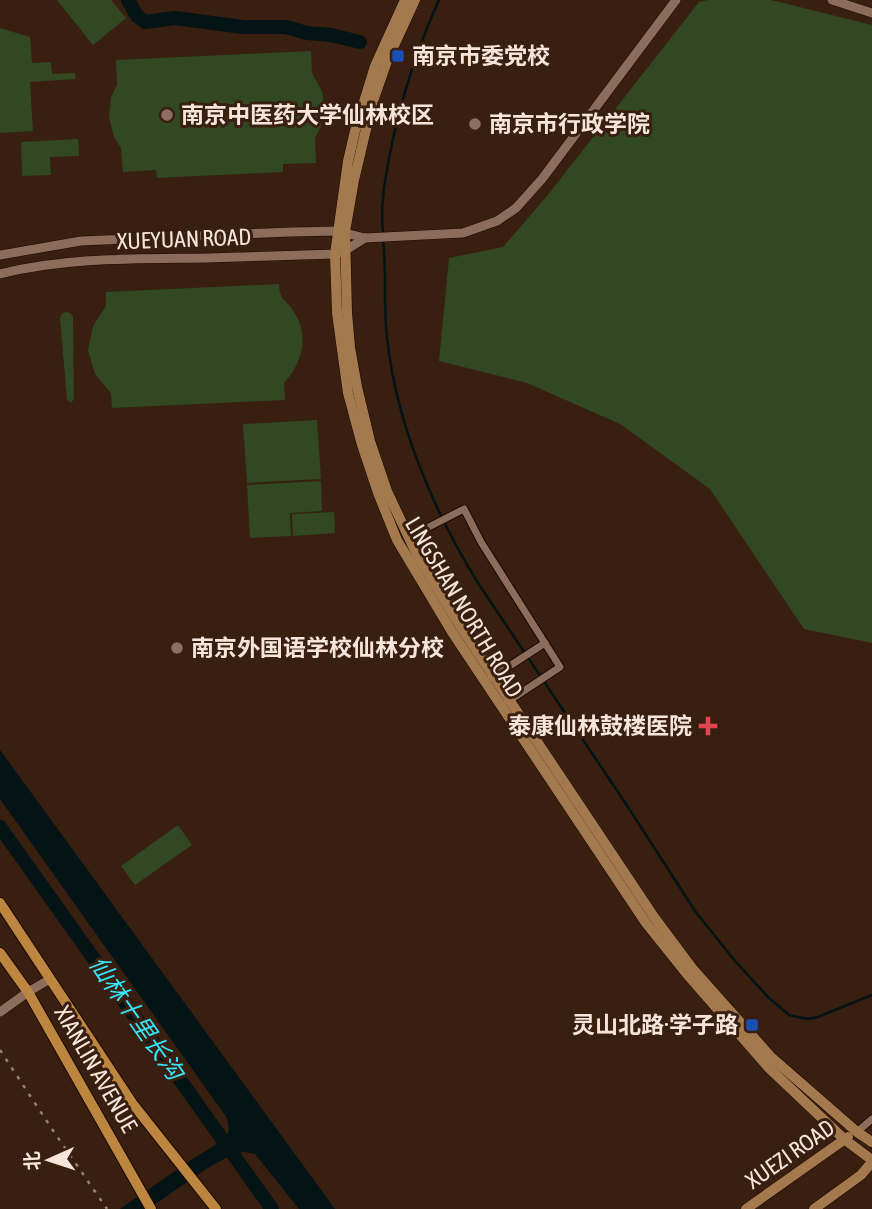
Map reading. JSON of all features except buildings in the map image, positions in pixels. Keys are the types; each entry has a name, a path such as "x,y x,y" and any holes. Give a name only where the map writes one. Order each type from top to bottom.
{"main road":[{"name":"LINGSHAN NORTH ROAD","path":"405,0 375,66 348,161 341,231 346,250 347,313 357,387 370,441 387,491 424,567 489,679"},
{"name":"LINGSHAN NORTH ROAD","path":"415,0 387,61 372,104 335,254 337,313 348,393 378,493 407,559 505,703 646,923 768,1067 844,1139 872,1161"},
{"name":"LINGSHAN NORTH ROAD","path":"505,703 692,968 771,1057 872,1142"},
{"name":"XIANLIN AVENUE","path":"0,903 132,1103 216,1209"},
{"name":"XIANLIN AVENUE","path":"0,953 28,992 151,1209"},
{"name":"XUEZI ROAD","path":"746,1209 857,1132"},
{"path":"814,1209 861,1175 872,1161"}],"street":[{"name":"XUEYUAN ROAD","path":"0,255 81,241 341,231 365,238 463,233 497,221 516,208 542,179 676,0"},
{"path":"832,0 872,13"},
{"name":"XUEYUAN ROAD","path":"0,274 81,262 335,254 365,238"},
{"path":"408,535 464,509 481,542 560,667 505,703"},
{"path":"489,679 545,643"},
{"path":"0,1012 50,979"},
{"path":"857,1132 872,1119"}],"green space":[{"path":"57,0 111,0 126,18 93,45"},
{"path":"771,0 872,25 872,643 804,629 710,489 620,424 527,383 439,361 449,258 503,247 547,196 699,2"},
{"path":"0,28 30,37 32,63 51,62 52,74 75,73 76,79 30,82 33,131 0,133"},
{"path":"311,51 312,73 322,91 324,105 321,126 315,138 316,163 283,164 283,172 157,178 156,170 123,172 121,148 114,137 109,117 111,97 117,85 116,60"},
{"path":"78,139 79,156 50,157 51,175 22,176 21,142"},
{"path":"279,284 282,297 299,321 302,339 296,367 284,383 285,400 112,408 111,393 95,374 88,350 93,326 106,306 106,292"},
{"path":"66,312 73,317 74,399 71,403 67,400 60,318"},
{"path":"317,420 321,479 247,483 243,424"},
{"path":"321,481 322,511 290,513 291,536 250,538 247,485"},
{"path":"334,512 335,533 293,536 292,514"},
{"path":"178,825 192,845 135,885 121,866"}],"shaded area":[{"path":"0,750 335,1209 299,1209 255,1154 245,1152 235,1153 206,1169 148,1209 120,1209 225,1139 229,1130 227,1118 0,799"}],"waterway":[{"path":"128,0 137,16 145,22 175,18 243,27 286,27 360,42"},
{"path":"383,233 384,193 394,133 410,75 439,0"},
{"path":"383,240 387,337 399,401 419,465 432,496 478,583 695,911 769,998 789,1015 808,1019 872,995"},
{"name":"仙林十里长沟","path":"0,827 272,1209"}],"railway":[{"path":"0,1050 107,1209"}],"place":[{"name":"南京市委党校","path":"398,56"},
{"name":"南京中医药大学仙林校区","path":"167,115"},
{"name":"南京市行政学院","path":"475,124"},
{"name":"南京外国语学校仙林分校","path":"177,648"},
{"name":"泰康仙林鼓楼医院","path":"708,726"},
{"name":"灵山北路·学子路","path":"752,1025"}]}
